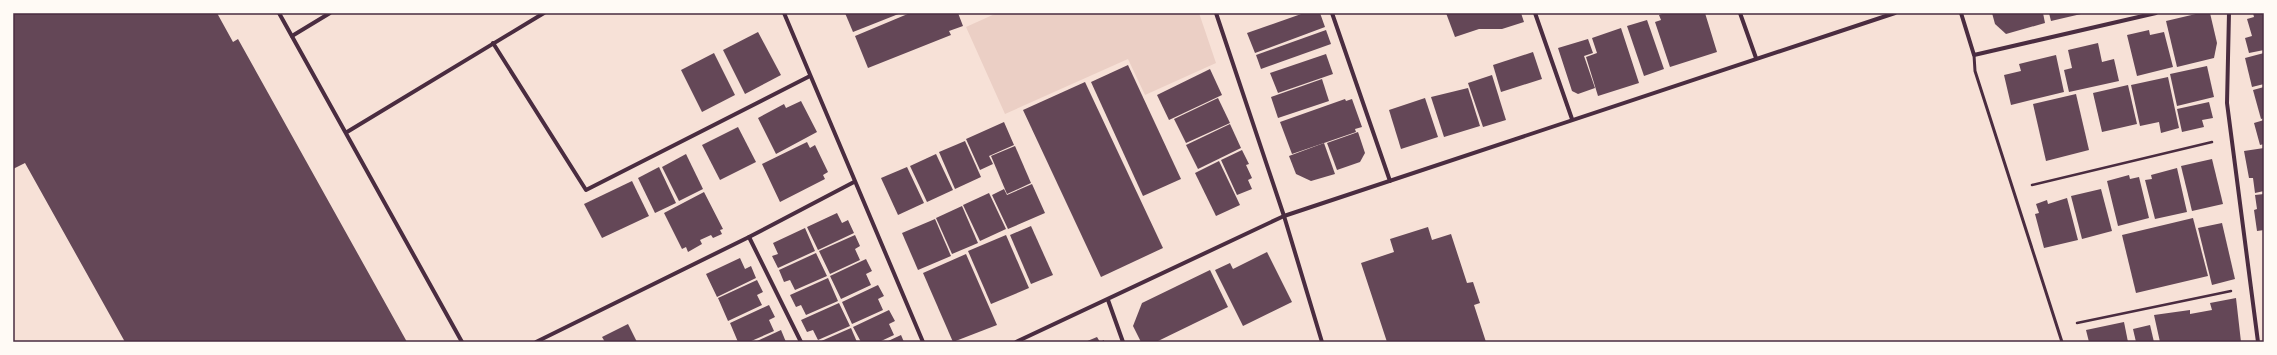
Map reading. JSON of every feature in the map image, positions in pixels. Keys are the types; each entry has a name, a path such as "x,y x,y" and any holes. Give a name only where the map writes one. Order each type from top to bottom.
{"street":[{"path":"279,13 347,132 462,342"},
{"path":"292,36 330,13"},
{"path":"347,132 544,13"},
{"path":"784,13 854,182 923,342"},
{"path":"1216,13 1284,216 1322,342"},
{"path":"1332,13 1390,181"},
{"path":"1535,13 1572,119"},
{"path":"1740,13 1756,58"},
{"path":"1016,342 1284,216 1572,119 1895,13"},
{"path":"1961,13 1974,55 2156,13"},
{"path":"2229,13 2227,103 2230,138 2249,287 2258,342"},
{"path":"493,43 586,190 810,76"},
{"path":"536,342 749,237 854,182"},
{"path":"749,237 801,342"},
{"path":"1108,300 1123,342"}],"lane":[{"path":"1974,55 1975,71 2062,342"}],"path":[{"path":"2012,190 2230,138"},
{"path":"2057,327 2249,287"}],"shaded area":[{"path":"997,13 1199,13 1216,63 1145,95 1128,59 1005,114 966,27"}],"building":[{"path":"13,13 217,13 233,42 238,39 407,342 125,342 25,163 13,169"},
{"path":"845,13 901,13 853,32"},
{"path":"910,13 958,13 963,26 949,31 951,35 868,68 855,36"},
{"path":"1304,13 1320,13 1325,27 1255,53 1247,33"},
{"path":"1446,13 1521,13 1524,22 1502,29 1479,29 1455,37"},
{"path":"1665,13 1705,13 1717,52 1670,67 1655,22 1661,20 1659,15"},
{"path":"1992,13 2043,13 2045,23 2006,34 1995,24"},
{"path":"2049,13 2081,13 2081,14 2051,21"},
{"path":"2200,13 2210,13 2217,43 2214,58 2177,67 2166,21"},
{"path":"2253,13 2264,13 2264,50 2249,53 2245,38 2252,36 2247,19 2254,17"},
{"path":"1647,20 1664,69 1644,76 1627,26"},
{"path":"1621,28 1639,83 1598,96 1586,57 1597,53 1592,38"},
{"path":"1326,30 1331,44 1261,69 1256,55"},
{"path":"2149,30 2150,35 2164,32 2173,67 2137,76 2127,35"},
{"path":"758,32 781,75 745,94 723,50"},
{"path":"1588,39 1593,53 1584,56 1595,88 1578,94 1572,91 1558,48"},
{"path":"2098,43 2102,62 2114,59 2119,81 2069,92 2064,70 2072,68 2068,50"},
{"path":"1533,52 1542,79 1501,92 1493,65"},
{"path":"714,53 735,95 702,112 681,70"},
{"path":"2264,53 2264,84 2252,87 2245,58"},
{"path":"1326,54 1333,74 1278,93 1270,73"},
{"path":"2056,55 2064,92 2011,105 2004,75 2021,71 2019,64"},
{"path":"1128,65 1181,179 1143,196 1091,82"},
{"path":"2207,66 2214,97 2177,106 2170,74"},
{"path":"1210,69 1222,95 1169,120 1157,95"},
{"path":"1492,75 1506,120 1483,127 1468,83"},
{"path":"2168,77 2179,128 2161,133 2159,122 2140,126 2131,85"},
{"path":"1322,79 1329,101 1278,118 1271,97"},
{"path":"1085,82 1163,248 1101,277 1023,110"},
{"path":"2128,85 2137,124 2102,132 2093,93"},
{"path":"2264,87 2264,118 2261,119 2253,90"},
{"path":"1468,88 1480,126 1444,137 1431,97"},
{"path":"2076,94 2089,150 2046,161 2033,104"},
{"path":"1218,98 1230,123 1186,143 1174,119"},
{"path":"1425,98 1438,137 1401,149 1389,110"},
{"path":"1345,99 1346,101 1352,99 1362,127 1355,129 1356,132 1292,154 1280,122"},
{"path":"801,101 817,132 776,154 758,118 784,104 786,108"},
{"path":"2209,102 2213,118 2202,120 2204,127 2182,132 2177,109"},
{"path":"2264,120 2264,144 2260,145 2254,123"},
{"path":"1004,122 1014,145 989,156 993,164 980,170 966,139"},
{"path":"1230,124 1241,148 1198,169 1186,145"},
{"path":"738,127 756,162 720,180 702,145"},
{"path":"1358,132 1365,153 1360,162 1337,170 1327,143"},
{"path":"965,141 981,177 955,189 939,152"},
{"path":"807,142 810,148 815,145 828,172 823,175 825,179 780,202 762,164"},
{"path":"1324,143 1335,174 1311,181 1296,174 1289,156"},
{"path":"1015,146 1031,183 1007,194 991,156"},
{"path":"2264,148 2264,191 2255,193 2253,178 2249,178 2244,151"},
{"path":"1242,150 1249,164 1246,165 1252,178 1248,180 1252,189 1237,195 1221,160"},
{"path":"686,154 703,189 679,201 662,167"},
{"path":"936,154 953,190 927,202 910,166"},
{"path":"2212,159 2223,204 2192,211 2181,166"},
{"path":"1219,161 1240,205 1216,216 1195,173"},
{"path":"659,167 676,203 655,213 638,178"},
{"path":"907,167 924,203 898,215 881,178"},
{"path":"2177,168 2187,212 2155,219 2145,180 2152,179 2151,175"},
{"path":"2129,175 2130,179 2139,177 2149,218 2118,226 2107,181"},
{"path":"632,181 649,216 602,238 584,204"},
{"path":"1032,184 1045,213 1008,229 992,195 1004,189 1007,195"},
{"path":"2101,189 2112,231 2082,239 2071,196"},
{"path":"704,192 723,229 720,230 722,234 713,238 711,235 700,240 702,244 688,252 686,247 682,249 664,213"},
{"path":"989,193 1006,229 980,241 963,205"},
{"path":"2264,194 2264,230 2257,231 2254,210 2257,209 2255,195"},
{"path":"2067,198 2078,240 2044,248 2035,214 2039,213 2036,204 2047,200 2048,204"},
{"path":"962,206 978,243 952,254 936,218"},
{"path":"837,213 842,223 848,220 854,233 818,250 807,227"},
{"path":"2193,218 2208,276 2136,293 2122,235"},
{"path":"935,219 951,256 918,270 902,233"},
{"path":"2222,223 2235,279 2212,285 2198,228"},
{"path":"1031,226 1053,275 1031,284 1010,235"},
{"path":"1428,227 1432,240 1451,234 1467,283 1473,282 1480,303 1474,305 1486,342 1387,342 1361,263 1394,252 1390,239"},
{"path":"805,228 815,251 778,268 772,256 778,254 773,243"},
{"path":"855,235 860,246 855,249 860,260 830,274 819,251"},
{"path":"1006,235 1029,288 991,304 968,251"},
{"path":"1267,252 1292,302 1243,326 1215,270 1230,263 1233,269"},
{"path":"816,253 827,276 795,290 790,280 784,282 779,270"},
{"path":"966,254 997,325 953,342 923,273"},
{"path":"740,258 745,269 751,266 756,278 717,297 706,274"},
{"path":"866,259 872,271 866,274 871,285 841,299 830,276"},
{"path":"1210,270 1228,307 1156,342 1141,342 1133,326 1142,303"},
{"path":"828,278 838,301 806,315 801,305 796,307 790,295"},
{"path":"757,280 763,292 757,295 762,305 728,321 718,298"},
{"path":"878,285 884,296 878,299 883,310 852,324 842,302"},
{"path":"2236,298 2241,342 2160,342 2154,315 2190,310 2190,314 2212,310 2210,303"},
{"path":"839,303 850,326 818,340 813,330 807,332 801,320"},
{"path":"769,305 775,317 769,320 774,331 749,342 738,342 730,323"},
{"path":"889,310 895,321 889,324 894,335 879,342 861,342 853,327"},
{"path":"2124,322 2128,342 2089,342 2086,330"},
{"path":"628,324 637,342 605,342 602,337"},
{"path":"2150,325 2154,342 2136,342 2133,329"},
{"path":"851,328 857,342 819,342"},
{"path":"781,330 786,342 755,342"},
{"path":"901,335 904,342 886,342"},
{"path":"1097,337 1100,342 1085,342"}]}
